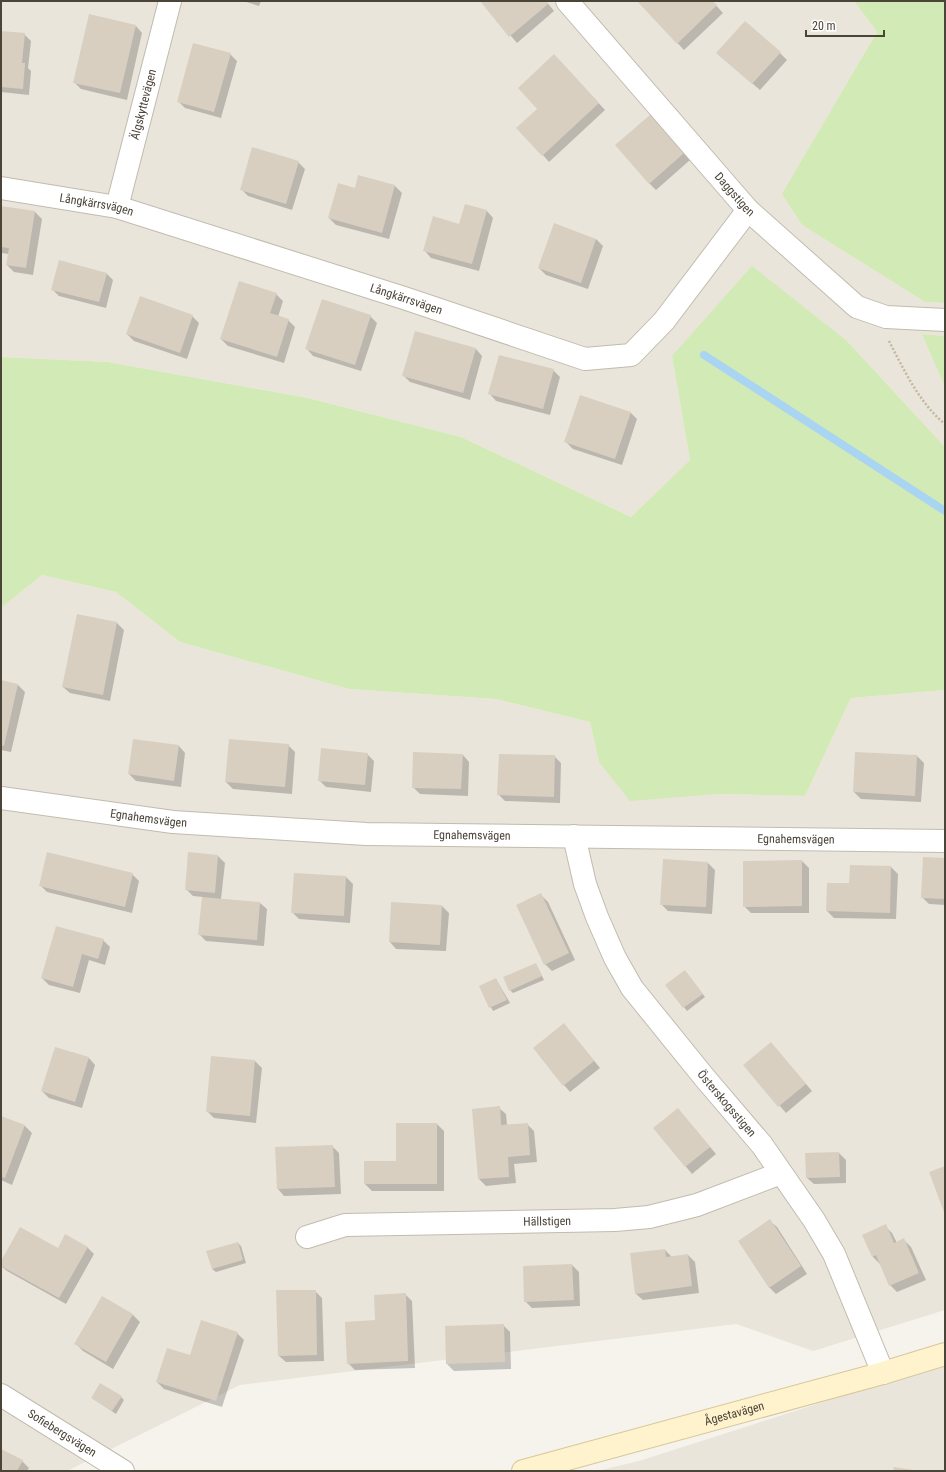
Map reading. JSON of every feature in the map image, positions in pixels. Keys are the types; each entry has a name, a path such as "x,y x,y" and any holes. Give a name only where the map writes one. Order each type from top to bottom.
{"main road":[{"name":"Ågestavägen","path":"523,1471 883,1373 945,1354"}],"street":[{"name":"Älgskyttevägen","path":"117,207 170,1"},
{"name":"Daggstigen","path":"567,1 748,210 857,307 886,317 945,320"},
{"name":"Långkärrsvägen","path":"1,188 117,207 404,298 585,359 631,355 664,322 748,210"},
{"name":"Egnahemsvägen","path":"1,798 173,822 366,834 945,842"},
{"name":"Österskogsstigen","path":"574,836 585,884 596,917 615,958 632,988 704,1077 762,1144 814,1220 834,1254 883,1373"},
{"name":"Hällstigen","path":"307,1237 345,1225 615,1220 649,1217 697,1205 781,1173"},
{"name":"Sofiebergsvägen","path":"1,1395 123,1471"}],"path":[{"path":"886,317 887,336 903,368 933,414 945,424"}],"shaded area":[{"path":"1,1 854,1 877,32 783,194 802,225 925,302 945,303 945,336 923,334 945,387 945,447 847,341 672,356 690,460 631,517 461,437 308,398 108,362 1,357"},
{"path":"42,575 116,592 180,642 349,689 496,699 590,722 599,762 718,794 805,796 851,698 945,690 945,1310 813,1351 736,1324 240,1385 67,1471 1,1471 1,608"},
{"path":"945,1363 945,1471 597,1471 639,1461"}],"green space":[{"path":"854,1 945,1 945,303 925,302 802,225 782,194 877,32"},
{"path":"752,266 847,341 945,447 945,690 851,698 805,796 718,794 630,801 599,762 590,722 496,699 349,689 180,642 116,592 42,575 1,608 1,357 108,362 308,398 461,437 631,517 690,460 672,356"},
{"path":"922,334 945,336 945,387"}],"building":[{"path":"480,1 546,1 548,4 509,37"},
{"path":"637,1 713,1 717,5 677,44"},
{"path":"89,14 136,25 120,93 73,83"},
{"path":"745,21 781,52 752,84 716,53"},
{"path":"1,31 25,33 22,63 25,63 23,89 1,87"},
{"path":"193,43 231,53 214,112 177,102"},
{"path":"554,54 599,103 542,156 516,128 537,109 518,88"},
{"path":"651,114 684,153 649,184 615,145"},
{"path":"252,147 299,161 286,204 240,190"},
{"path":"358,175 395,185 382,233 328,218 338,183 355,188"},
{"path":"465,204 487,210 472,264 423,251 433,216 459,224"},
{"path":"1,206 35,211 26,268 6,265 9,248 1,247"},
{"path":"554,223 596,239 581,283 538,268"},
{"path":"59,260 107,273 99,302 51,290"},
{"path":"239,281 277,293 270,313 289,319 277,357 220,339"},
{"path":"140,296 193,315 180,353 126,334"},
{"path":"322,299 371,315 355,365 305,349"},
{"path":"415,331 476,348 463,393 402,376"},
{"path":"499,355 554,369 543,409 488,394"},
{"path":"580,395 631,412 615,459 564,442"},
{"path":"77,614 117,622 103,695 62,687"},
{"path":"1,680 18,684 4,746 1,745"},
{"path":"133,739 179,745 174,781 128,774"},
{"path":"229,739 289,744 285,787 225,782"},
{"path":"321,748 368,753 365,785 318,781"},
{"path":"413,752 463,754 461,789 412,788"},
{"path":"855,752 917,755 915,796 853,792"},
{"path":"499,754 555,755 554,797 497,795"},
{"path":"47,852 133,873 125,907 39,886"},
{"path":"188,852 218,855 215,893 185,890"},
{"path":"923,857 945,858 945,899 921,898"},
{"path":"663,859 708,862 706,907 660,905"},
{"path":"802,860 802,906 743,907 743,861"},
{"path":"850,865 891,866 890,913 826,911 827,883 849,883"},
{"path":"294,873 346,876 344,916 291,913"},
{"path":"541,893 569,953 544,965 516,905"},
{"path":"202,897 260,902 257,940 198,935"},
{"path":"391,902 442,905 440,945 389,942"},
{"path":"56,926 104,939 98,959 82,954 73,987 41,978"},
{"path":"536,963 542,976 509,991 503,977"},
{"path":"685,970 703,994 683,1008 665,985"},
{"path":"496,978 507,1000 489,1008 479,986"},
{"path":"564,1023 594,1061 563,1086 533,1048"},
{"path":"771,1042 806,1084 778,1107 743,1065"},
{"path":"55,1047 89,1057 75,1102 41,1091"},
{"path":"211,1056 255,1060 250,1116 206,1112"},
{"path":"500,1106 501,1125 528,1123 530,1155 508,1157 509,1177 478,1179 472,1109"},
{"path":"678,1108 710,1147 685,1167 653,1128"},
{"path":"1,1116 25,1125 5,1178 1,1177"},
{"path":"396,1123 437,1123 437,1184 364,1184 364,1161 396,1161"},
{"path":"333,1145 335,1187 277,1189 275,1147"},
{"path":"839,1152 840,1177 806,1178 805,1153"},
{"path":"945,1166 945,1215 929,1172"},
{"path":"770,1219 801,1266 769,1288 738,1241"},
{"path":"886,1224 894,1243 904,1238 919,1273 889,1286 876,1255 872,1257 862,1235"},
{"path":"20,1227 58,1248 65,1234 88,1247 59,1298 1,1266 1,1261"},
{"path":"238,1242 243,1260 212,1269 206,1251"},
{"path":"665,1249 666,1257 688,1254 692,1286 635,1294 630,1253"},
{"path":"572,1264 574,1300 524,1302 523,1266"},
{"path":"276,1290 316,1290 317,1355 278,1356"},
{"path":"406,1293 408,1361 347,1364 345,1322 375,1320 374,1295"},
{"path":"102,1296 133,1314 106,1362 74,1344"},
{"path":"201,1320 238,1332 216,1401 156,1382 167,1348 190,1355"},
{"path":"504,1324 505,1362 446,1364 445,1326"},
{"path":"100,1383 122,1396 112,1411 91,1398"},
{"path":"1,1449 23,1460 17,1471 1,1471"},
{"path":"894,1467 913,1470 913,1471 893,1471"}],"waterway":[{"path":"704,355 945,511"}]}
